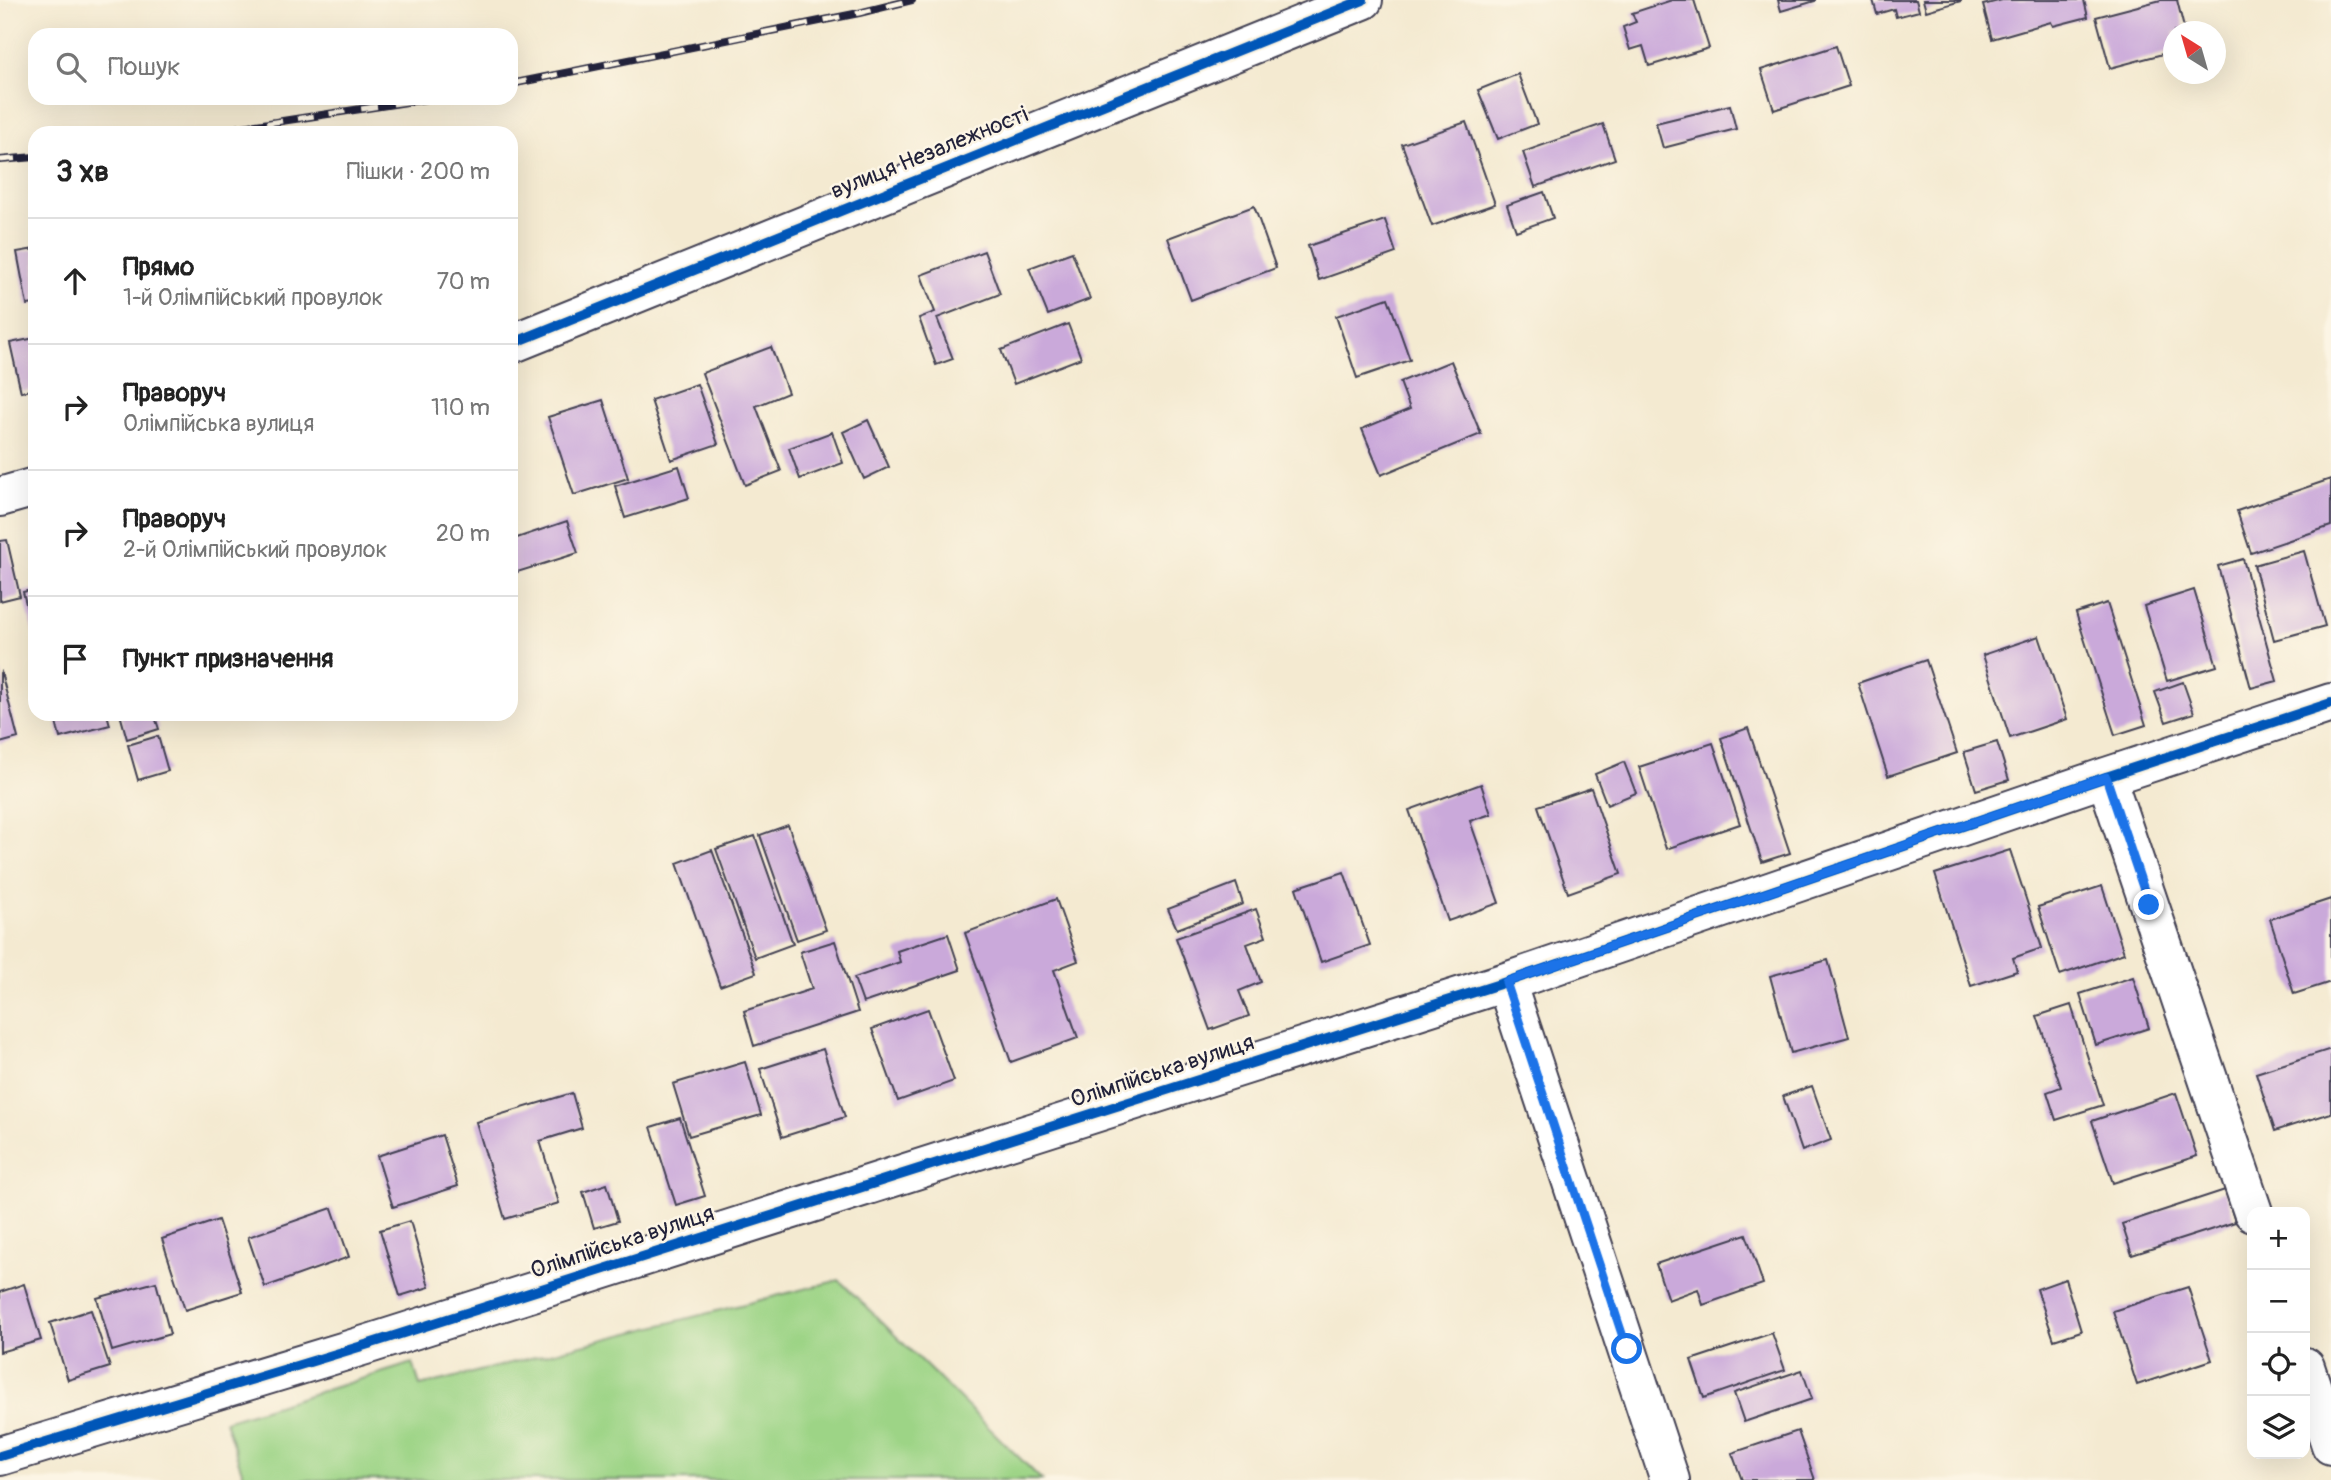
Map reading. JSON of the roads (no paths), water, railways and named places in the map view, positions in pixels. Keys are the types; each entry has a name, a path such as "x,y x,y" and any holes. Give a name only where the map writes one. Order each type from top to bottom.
{"street":[{"name":"вулиця Незалежності","path":"518,341 1363,0"},
{"path":"0,497 28,489"},
{"name":"Олімпійська вулиця","path":"0,1456 372,1343 1506,982 2331,703"},
{"path":"2106,777 2251,1207"},
{"path":"1506,982 1670,1480"},
{"path":"2310,1382 2331,1445"}],"railway":[{"path":"518,83 912,0"},
{"path":"249,126 387,105"},
{"path":"0,160 28,158"}]}
